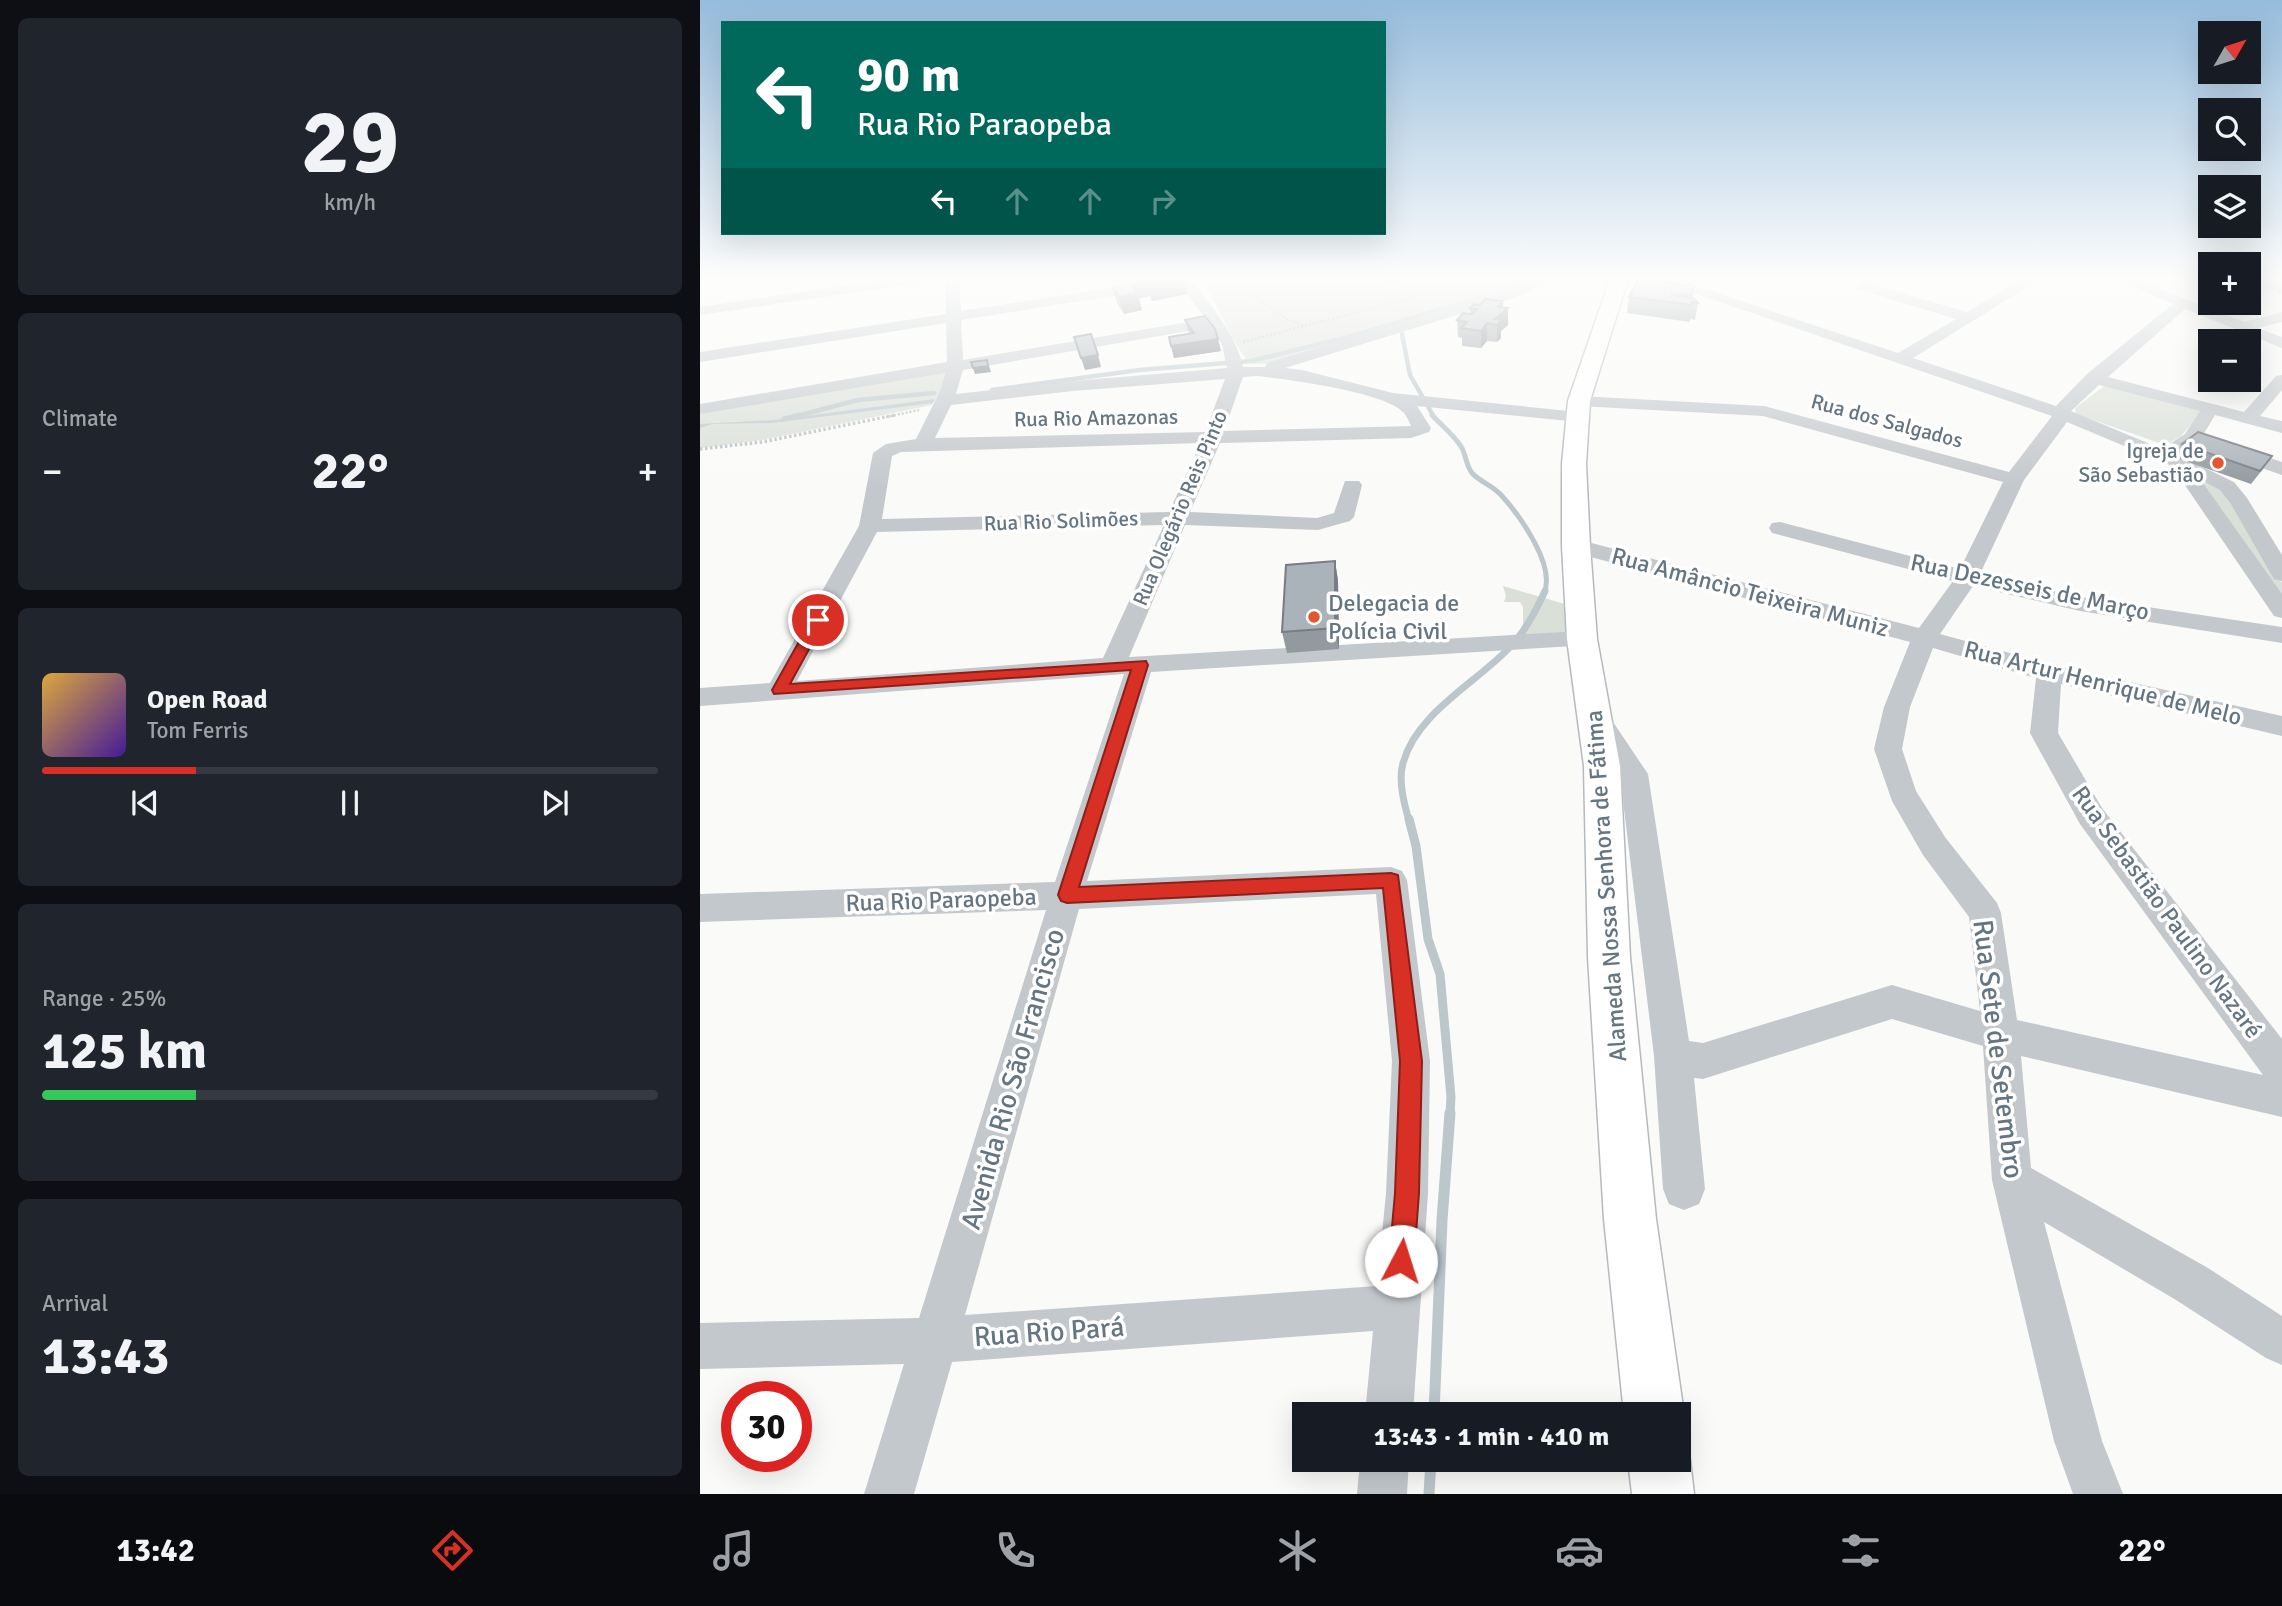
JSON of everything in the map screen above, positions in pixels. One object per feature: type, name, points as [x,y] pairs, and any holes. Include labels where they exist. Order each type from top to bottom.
[{"type":"main road","name":"Alameda Nossa Senhora de Fátima","points":[[1598,349],[1579,409],[1574,464],[1576,546],[1582,639],[1597,720],[1602,766],[1609,957],[1630,1220],[1653,1402]]},
{"type":"main road","points":[[1661,1472],[1664,1494]]},
{"type":"street","points":[[700,357],[751,349]]},
{"type":"street","points":[[923,444],[950,389],[955,366],[954,349]]},
{"type":"street","points":[[700,409],[1058,349]]},
{"type":"street","points":[[1232,349],[1241,368]]},
{"type":"street","points":[[942,403],[1241,368],[1321,349]]},
{"type":"street","points":[[1866,349],[2060,414],[2172,459],[2227,486],[2278,567]]},
{"type":"street","points":[[1899,360],[1917,349]]},
{"type":"street","name":"Rua Sete de Setembro","points":[[2098,1494],[2078,1441],[2012,1180],[2001,1034],[1985,913],[1934,846],[1902,793],[1888,749],[1897,707],[1924,639],[1967,578],[2014,479],[2059,420],[2060,414],[2093,378],[2128,349]]},
{"type":"street","name":"Rua dos Salgados","points":[[1241,368],[1301,375],[1392,398],[1424,401],[1579,409],[1764,411],[2014,479]]},
{"type":"street","name":"Rua Olegário Reis Pinto","points":[[1126,665],[1177,518],[1241,368]]},
{"type":"street","points":[[2093,378],[2282,427]]},
{"type":"street","points":[[2249,417],[2282,380]]},
{"type":"street","name":"Rua Rio Amazonas","points":[[870,526],[883,453],[896,446],[1212,439],[1411,432],[1422,428],[1410,408],[1392,398]]},
{"type":"street","points":[[2205,443],[2211,407]]},
{"type":"street","points":[[2172,459],[2205,443],[2282,469]]},
{"type":"street","points":[[2172,459],[2245,556],[2282,611]]},
{"type":"street","name":"Rua Rio Solimões","points":[[870,526],[1177,518],[1318,524],[1343,517],[1352,485]]},
{"type":"street","points":[[779,690],[870,526]]},
{"type":"street","name":"Rua Dezesseis de Março","points":[[1780,528],[1967,578],[2080,604],[2282,635]]},
{"type":"street","points":[[2224,528],[2257,531]]},
{"type":"street","name":"Rua Amâncio Teixeira Muniz","points":[[1576,546],[1819,608],[1924,639]]},
{"type":"street","points":[[2245,556],[2278,567]]},
{"type":"street","points":[[700,697],[1126,665],[1582,639]]},
{"type":"street","name":"Rua Artur Henrique de Melo","points":[[1924,639],[2049,673],[2282,726]]},
{"type":"street","name":"Avenida Rio São Francisco","points":[[889,1494],[1067,895],[1126,665]]},
{"type":"street","name":"Rua Sebastião Paulino Nazaré","points":[[2049,673],[2045,733],[2091,816],[2282,1069]]},
{"type":"street","points":[[1597,720],[1634,774],[1673,1056],[1684,1189]]},
{"type":"street","name":"Rua Rio Paraopeba","points":[[700,908],[1391,880],[1411,1061],[1407,1193],[1398,1307]]},
{"type":"street","points":[[1673,1056],[1703,1061],[1892,1002],[2001,1034],[2282,1098]]},
{"type":"street","points":[[2012,1180],[2192,1284],[2282,1342]]},
{"type":"street","points":[[1390,1402],[1398,1307]]},
{"type":"street","name":"Rua Rio Pará","points":[[700,1346],[936,1340],[1398,1307]]},
{"type":"street","points":[[1382,1494],[1384,1472]]},
{"type":"path","points":[[700,449],[762,442],[942,403]]},
{"type":"shaded area","points":[[1240,349],[1329,349],[1267,363],[1251,363]]},
{"type":"shaded area","points":[[945,371],[942,389],[932,405],[762,440],[700,448],[700,413]]},
{"type":"shaded area","points":[[2107,384],[2205,409],[2180,437],[2165,445],[2076,414],[2075,408]]},
{"type":"shaded area","points":[[935,399],[933,403],[771,423],[713,424],[700,428],[700,424],[775,420]]},
{"type":"shaded area","points":[[2198,475],[2223,485],[2282,583],[2282,605],[2195,481]]},
{"type":"shaded area","points":[[1503,586],[1565,604],[1565,635],[1523,638],[1523,607],[1520,602],[1504,602],[1506,596]]},
{"type":"building","points":[[1078,349],[1096,349],[1098,355],[1081,358]]},
{"type":"building","points":[[987,360],[988,366],[973,368],[971,362]]},
{"type":"building","points":[[2198,432],[2272,456],[2260,471],[2182,444]]},
{"type":"building","name":"Delegacia de Polícia Civil","points":[[1335,561],[1335,628],[1282,632],[1286,565]]},
{"type":"waterway","points":[[992,390],[1139,370],[1251,361],[1301,349]]},
{"type":"waterway","points":[[1405,349],[1410,375],[1434,417]]},
{"type":"waterway","points":[[793,417],[858,400],[934,393]]},
{"type":"waterway","points":[[784,419],[800,415]]},
{"type":"waterway","points":[[1434,417],[1459,443],[1472,473],[1499,493],[1526,528],[1545,569],[1544,593]]},
{"type":"waterway","points":[[1409,821],[1401,777],[1410,745],[1435,713],[1516,640],[1544,593]]},
{"type":"waterway","points":[[1409,819],[1416,846],[1428,939],[1440,974],[1451,1097],[1450,1115]]},
{"type":"waterway","points":[[1434,1402],[1442,1220],[1450,1113]]},
{"type":"waterway","points":[[1429,1494],[1430,1472]]},
{"type":"place","name":"Igreja de São Sebastião","points":[[2218,463]]},
{"type":"place","name":"Delegacia de Polícia Civil","points":[[1314,617]]},
{"type":"route","points":[[818,620],[779,690],[1140,665],[1067,895],[1391,880],[1411,1061],[1407,1193],[1401,1261]]}]
